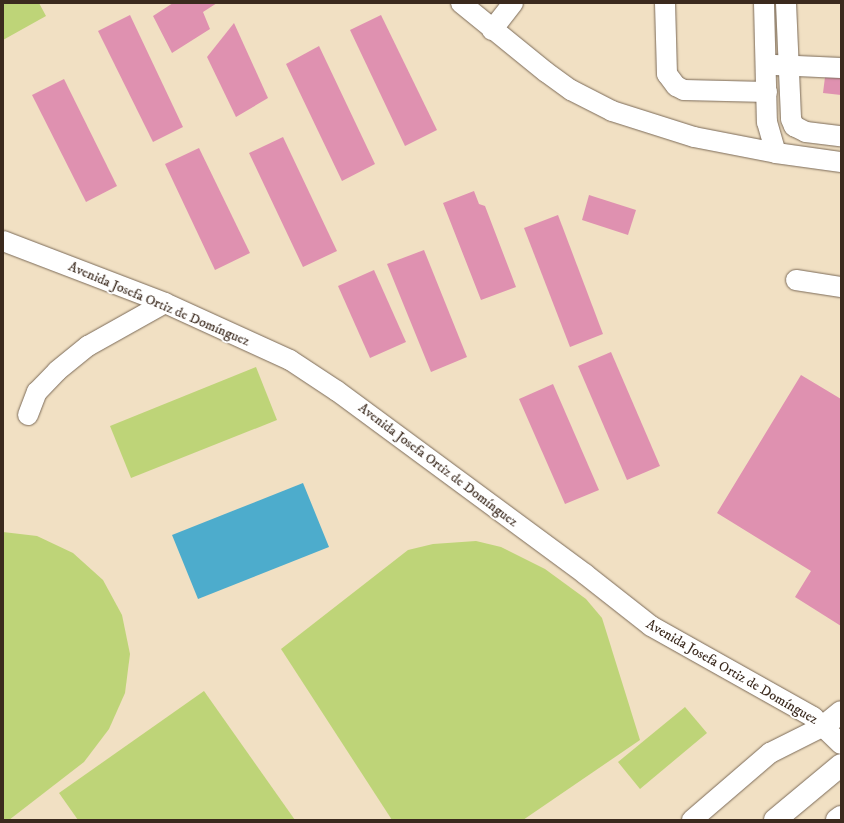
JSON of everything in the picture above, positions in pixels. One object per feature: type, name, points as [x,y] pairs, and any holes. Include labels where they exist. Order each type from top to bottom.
[{"type":"main road","points":[[824,726],[841,712]]},
{"type":"main road","points":[[775,820],[841,765]]},
{"type":"main road","points":[[837,820],[841,817]]},
{"type":"street","points":[[461,3],[492,30],[571,90],[612,111],[694,137],[776,153],[841,162]]},
{"type":"street","points":[[492,30],[513,3]]},
{"type":"street","points":[[665,3],[667,74],[676,86],[684,90],[767,92]]},
{"type":"street","points":[[764,3],[767,122],[776,153]]},
{"type":"street","points":[[786,3],[790,112],[794,126],[806,132],[841,136]]},
{"type":"street","points":[[766,65],[841,68]]},
{"type":"street","name":"Avenida Josefa Ortiz de Domínguez","points":[[3,241],[165,303],[290,360],[312,374],[585,574],[651,626],[813,717],[841,744]]},
{"type":"street","points":[[796,280],[841,287]]},
{"type":"street","points":[[28,415],[37,392],[57,370],[88,346],[165,303]]},
{"type":"street","points":[[692,820],[770,753],[824,726]]},
{"type":"green space","points":[[3,3],[39,3],[46,16],[3,40]]},
{"type":"green space","points":[[256,367],[277,420],[131,478],[110,426]]},
{"type":"green space","points":[[3,532],[37,536],[73,553],[103,580],[122,615],[130,654],[125,693],[109,729],[84,762],[9,820],[3,820]]},
{"type":"green space","points":[[476,541],[501,547],[545,569],[586,599],[602,618],[640,740],[523,820],[392,820],[281,649],[408,550],[433,544]]},
{"type":"green space","points":[[204,691],[295,820],[78,820],[59,793]]},
{"type":"green space","points":[[685,707],[707,733],[640,789],[618,762]]},
{"type":"water","points":[[303,483],[329,547],[198,599],[172,535]]},
{"type":"building","points":[[173,3],[217,3],[203,12],[210,29],[172,53],[153,16]]},
{"type":"building","points":[[130,15],[183,127],[153,142],[98,31]]},
{"type":"building","points":[[381,15],[437,130],[405,146],[350,30]]},
{"type":"building","points":[[234,23],[268,98],[236,117],[207,57]]},
{"type":"building","points":[[319,46],[375,164],[342,181],[286,64]]},
{"type":"building","points":[[827,61],[841,63],[841,95],[823,93]]},
{"type":"building","points":[[64,79],[117,186],[86,202],[32,95]]},
{"type":"building","points":[[283,137],[337,251],[303,267],[249,153]]},
{"type":"building","points":[[199,148],[250,253],[215,270],[165,164]]},
{"type":"building","points":[[474,191],[479,204],[485,206],[516,287],[481,300],[443,203]]},
{"type":"building","points":[[589,195],[636,210],[628,235],[582,220]]},
{"type":"building","points":[[558,215],[603,334],[570,347],[524,228]]},
{"type":"building","points":[[424,250],[467,357],[431,372],[387,264]]},
{"type":"building","points":[[374,270],[406,342],[370,358],[338,286]]},
{"type":"building","points":[[611,352],[660,466],[627,480],[578,366]]},
{"type":"building","points":[[801,375],[841,399],[841,626],[795,597],[811,571],[717,513]]},
{"type":"building","points":[[553,384],[599,490],[565,504],[519,399]]}]
